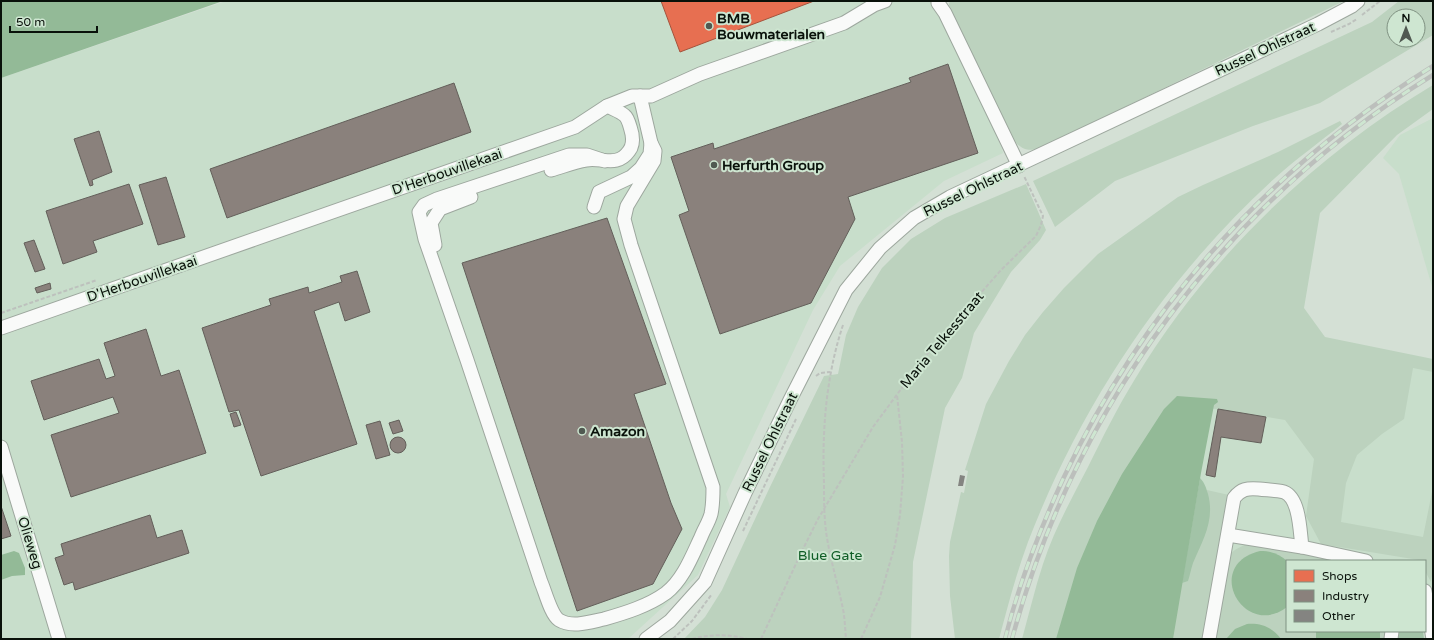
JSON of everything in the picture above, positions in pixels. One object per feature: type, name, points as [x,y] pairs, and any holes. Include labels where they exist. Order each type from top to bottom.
[{"type":"street","name":"D'Herbouvillekaai","points":[[1,328],[575,127],[607,106],[632,96],[645,96],[700,74],[844,23],[874,5],[885,1]]},
{"type":"street","name":"Russel Ohlstraat","points":[[646,639],[670,621],[705,582],[745,493],[846,290],[880,248],[914,218],[950,198],[1022,171],[1318,24],[1352,6],[1358,1]]},
{"type":"street","points":[[935,2],[945,14],[1022,171]]},
{"type":"street","points":[[594,207],[599,192],[631,176],[641,168],[650,154],[651,143],[645,96]]},
{"type":"street","points":[[607,106],[626,116],[633,138],[632,147],[621,159],[605,161],[587,160],[545,172],[461,200],[440,209],[431,224],[434,244],[454,295],[458,310],[455,323],[495,445],[550,606],[558,620],[567,623],[584,624],[606,618],[652,602],[667,592],[681,576],[711,516],[714,501],[713,487],[631,245],[624,219],[627,206],[654,161],[655,151],[651,143]]},
{"type":"street","name":"Olieweg","points":[[1,447],[60,639]]},
{"type":"street","points":[[1209,639],[1234,498],[1239,492],[1247,488],[1284,492],[1291,497],[1296,509],[1302,547]]},
{"type":"street","points":[[1228,535],[1302,547],[1361,560]]},
{"type":"street","points":[[1426,597],[1433,639]]},
{"type":"path","points":[[1328,34],[1349,24],[1380,1]]},
{"type":"path","points":[[1018,179],[1022,171]]},
{"type":"path","name":"Maria Telkesstraat","points":[[761,639],[801,553],[824,508],[873,427],[927,354],[1001,270],[1036,236],[1042,225],[1043,216],[1022,171]]},
{"type":"path","name":"Maria Telkesstraat","points":[[844,321],[830,372],[824,434],[824,508],[827,537],[843,610],[846,639]]},
{"type":"path","points":[[860,639],[880,597],[895,545],[900,515],[903,476],[902,442],[897,395]]},
{"type":"path","points":[[692,639],[730,635],[747,639]]},
{"type":"shaded area","points":[[1,1],[223,1],[1,78]]},
{"type":"shaded area","points":[[226,1],[945,1],[999,138],[998,139],[1003,153],[944,181],[840,266],[813,310],[726,494],[730,507],[698,575],[628,639],[1,639],[1,78]]},
{"type":"shaded area","points":[[1433,118],[1433,290],[1399,174],[1383,158],[1400,135]]},
{"type":"shaded area","points":[[1210,318],[1433,363],[1433,594],[1427,639],[1033,639]]},
{"type":"shaded area","points":[[1177,396],[1217,399],[1218,402],[1214,405],[1201,473],[1173,639],[1056,639],[1077,568],[1097,521],[1122,474],[1164,409]]},
{"type":"shaded area","points":[[1200,478],[1208,494],[1210,503],[1209,521],[1204,538],[1193,563],[1188,581],[1182,583]]},
{"type":"shaded area","points":[[14,551],[19,553],[25,568],[25,575],[12,576],[1,580],[1,555]]},
{"type":"shaded area","points":[[1260,551],[1275,553],[1286,560],[1286,608],[1271,615],[1256,614],[1244,607],[1236,597],[1232,584],[1234,570],[1243,559]]},
{"type":"shaded area","points":[[1247,624],[1262,625],[1274,631],[1281,639],[1226,639],[1235,629]]},
{"type":"shaded area","points":[[1316,632],[1380,632],[1380,639],[1316,639]]},
{"type":"shaded area","points":[[1398,632],[1423,632],[1424,639],[1397,639]]},
{"type":"green space","points":[[950,1],[1344,1],[1038,149],[1031,150],[1022,148],[1014,141],[950,14]]},
{"type":"green space","points":[[1399,1],[1433,1],[1433,35],[1426,39],[1426,8],[1390,8]]},
{"type":"green space","points":[[1386,11],[1386,48],[1411,48],[1320,103],[1253,126],[1115,181],[1055,227],[1033,181],[1372,22]]},
{"type":"green space","points":[[1433,85],[1433,109],[1397,135],[1320,213],[1304,308],[1325,337],[1433,359],[1433,372],[1413,368],[1404,419],[1382,434],[1357,455],[1346,483],[1341,522],[1423,537],[1433,487],[1433,571],[1431,582],[1426,573],[1426,560],[1321,544],[1306,516],[1314,459],[1285,420],[1218,409],[1180,407],[1078,639],[1022,639],[1047,551],[1058,527],[1122,401],[1164,335],[1195,293],[1229,252],[1266,214],[1305,178],[1346,144],[1389,113]]},
{"type":"green space","points":[[1340,121],[1342,124],[1283,171],[1235,216],[1198,257],[1163,300],[1130,345],[1101,392],[1049,491],[1028,542],[1012,590],[999,639],[955,639],[950,596],[949,556],[950,542],[961,492],[964,493],[968,471],[965,470],[986,404],[1025,335],[1064,288],[1098,254],[1178,197],[1278,152]]},
{"type":"green space","name":"Blue Gate","points":[[1026,184],[1046,230],[1040,240],[1011,272],[974,333],[962,378],[945,408],[913,562],[911,639],[684,639],[705,617],[722,590],[824,376],[838,374],[846,335],[858,307],[882,268],[911,239],[945,218]]},
{"type":"green space","points":[[1198,488],[1229,495],[1203,639],[1171,639]]},
{"type":"green space","points":[[1251,543],[1345,560],[1286,560],[1286,632],[1389,632],[1387,639],[1213,639],[1228,557],[1244,545]]},
{"type":"building: Shops","name":"BMB Bouwmaterialen","points":[[661,1],[814,1],[680,52]]},
{"type":"building: Industry","points":[[948,64],[978,153],[848,197],[855,219],[811,303],[720,334],[679,215],[689,211],[671,157],[713,143],[714,149],[911,82],[909,78]]},
{"type":"building: Industry","points":[[454,83],[471,132],[227,218],[210,169]]},
{"type":"building: Industry","points":[[99,131],[112,172],[92,180],[93,185],[90,186],[74,139]]},
{"type":"building: Industry","points":[[166,177],[185,237],[158,245],[139,185]]},
{"type":"building: Industry","points":[[129,184],[143,224],[93,241],[97,252],[63,264],[46,211]]},
{"type":"building: Industry","name":"Amazon","points":[[607,218],[666,384],[634,394],[671,503],[682,529],[653,584],[577,611],[462,263]]},
{"type":"building: Industry","points":[[34,240],[45,269],[35,272],[24,243]]},
{"type":"building: Industry","points":[[357,271],[370,312],[345,321],[339,302],[314,311],[357,444],[261,476],[239,410],[229,412],[202,328],[271,305],[269,299],[308,287],[309,293],[342,282],[340,276]]},
{"type":"building: Industry","points":[[50,283],[51,289],[37,293],[35,288]]},
{"type":"building: Industry","points":[[146,329],[161,376],[179,370],[206,453],[71,497],[51,435],[119,413],[113,397],[44,420],[31,381],[99,359],[106,379],[115,376],[104,343]]},
{"type":"building: Industry","points":[[1218,409],[1266,417],[1261,443],[1221,437],[1215,477],[1206,475]]},
{"type":"building: Industry","points":[[236,412],[241,425],[234,427],[230,414]]},
{"type":"building: Industry","points":[[399,420],[403,431],[393,434],[389,423]]},
{"type":"building: Industry","points":[[380,421],[390,455],[376,459],[366,425]]},
{"type":"building: Industry","points":[[398,437],[405,442],[406,445],[401,452],[398,453],[391,448],[390,445],[395,438]]},
{"type":"building: Industry","points":[[1,506],[11,536],[1,539]]},
{"type":"building: Industry","points":[[150,515],[157,538],[182,530],[189,553],[75,590],[73,582],[64,585],[55,558],[64,555],[61,544]]},
{"type":"building: Other","points":[[960,475],[965,476],[963,486],[958,486]]},
{"type":"railway","points":[[1005,639],[1031,556],[1064,477],[1097,414],[1133,354],[1174,297],[1218,244],[1266,195],[1318,149],[1374,106],[1433,66]]},
{"type":"railway","points":[[1012,639],[1040,553],[1075,470],[1119,391],[1169,317],[1226,248],[1289,184],[1358,126],[1433,75]]},
{"type":"place","name":"BMB Bouwmaterialen","points":[[709,26]]},
{"type":"place","name":"Herfurth Group","points":[[714,165]]},
{"type":"place","name":"Amazon","points":[[582,431]]}]
